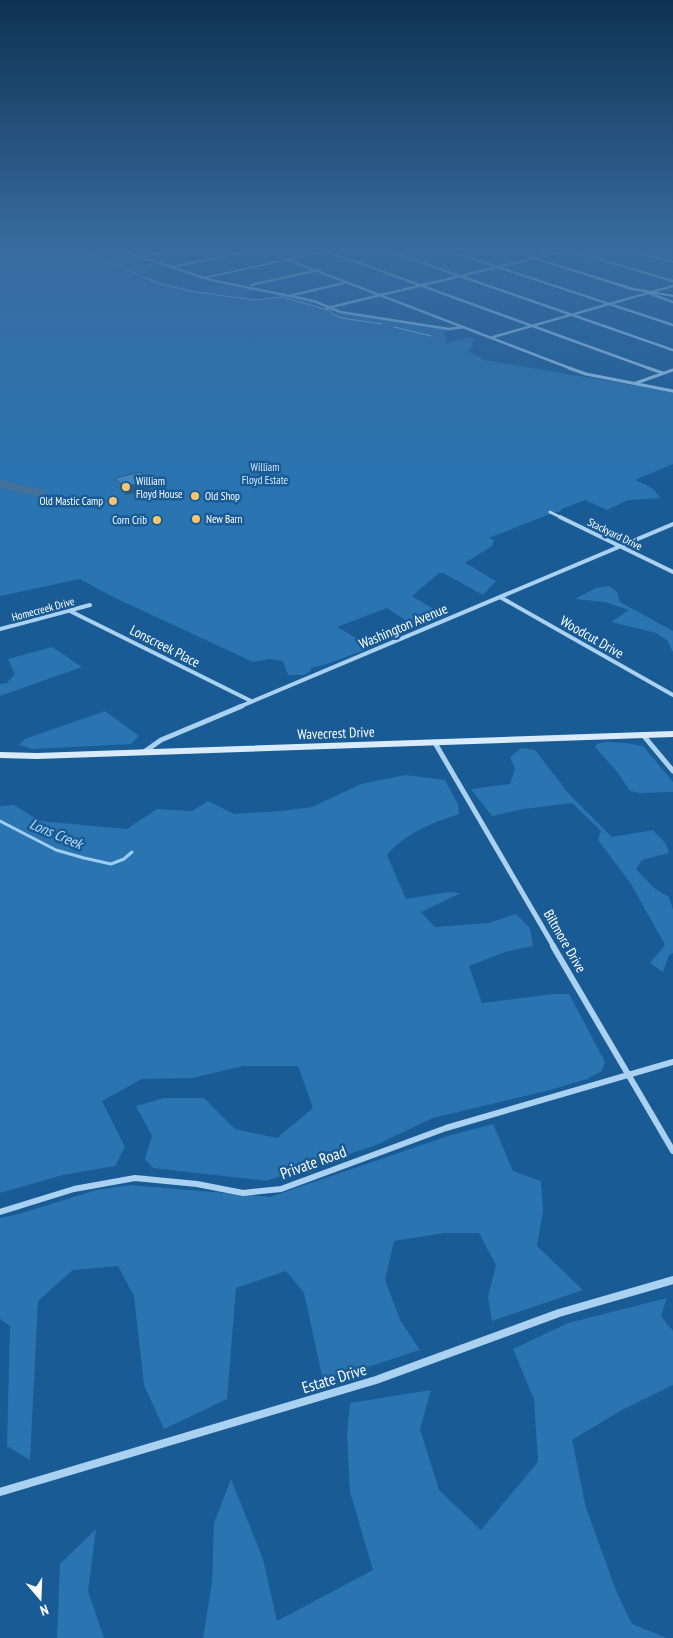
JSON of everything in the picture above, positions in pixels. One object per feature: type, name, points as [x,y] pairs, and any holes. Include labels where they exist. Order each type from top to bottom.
[{"type":"street","points":[[439,327],[449,329],[461,327]]},
{"type":"street","points":[[465,327],[586,374],[673,391]]},
{"type":"street","points":[[492,337],[524,327]]},
{"type":"street","points":[[539,327],[663,373]]},
{"type":"street","points":[[609,327],[673,350]]},
{"type":"street","points":[[634,383],[673,370]]},
{"type":"street","name":"Stackyard Drive","points":[[550,512],[673,572]]},
{"type":"street","name":"Washington Avenue","points":[[144,752],[161,740],[251,701],[673,524]]},
{"type":"street","name":"Woodcut Drive","points":[[500,597],[673,695]]},
{"type":"street","name":"Homecreek Drive","points":[[0,629],[90,605]]},
{"type":"street","name":"Lonscreek Place","points":[[70,611],[251,701]]},
{"type":"street","name":"Wavecrest Drive","points":[[0,755],[37,756],[673,734]]},
{"type":"street","points":[[644,736],[673,771]]},
{"type":"street","name":"Biltmore Drive","points":[[435,743],[673,1151]]},
{"type":"street","name":"Private Road","points":[[0,1212],[74,1189],[135,1178],[197,1184],[243,1193],[281,1190],[446,1128],[673,1062]]},
{"type":"street","name":"Estate Drive","points":[[0,1492],[376,1380],[558,1313],[673,1280]]},
{"type":"green space","name":"William Floyd Estate","points":[[0,327],[432,327],[447,331],[444,333],[447,339],[444,344],[464,338],[476,339],[472,342],[473,346],[468,351],[484,360],[673,392],[673,464],[635,480],[652,489],[660,498],[628,500],[607,510],[585,500],[559,512],[489,538],[494,540],[492,546],[465,563],[496,581],[483,595],[443,573],[439,573],[412,596],[445,616],[417,628],[387,608],[337,627],[368,645],[367,649],[311,668],[311,671],[304,675],[288,675],[283,661],[270,659],[253,662],[111,596],[80,579],[0,596]]},
{"type":"green space","points":[[609,586],[617,592],[620,602],[673,631],[673,652],[667,640],[656,633],[611,622],[629,610],[605,602],[575,599],[596,588]]},
{"type":"green space","points":[[52,647],[82,667],[0,696],[0,684],[7,683],[15,674],[8,659]]},
{"type":"green space","points":[[105,711],[139,736],[131,744],[33,749],[19,745],[25,739]]},
{"type":"green space","points":[[606,742],[643,746],[673,782],[673,792],[640,793],[630,791],[618,773],[595,747],[597,744]]},
{"type":"green space","points":[[521,748],[535,750],[568,793],[612,837],[653,830],[666,844],[669,853],[642,860],[636,869],[654,888],[669,897],[673,910],[673,953],[669,955],[663,972],[650,963],[665,945],[631,884],[598,840],[601,831],[572,803],[523,809],[492,816],[471,789],[510,784],[515,769],[510,757]]},
{"type":"green space","points":[[406,775],[445,780],[458,804],[459,814],[429,825],[411,835],[394,847],[387,855],[406,899],[448,892],[461,893],[421,912],[435,927],[488,923],[516,914],[530,928],[533,946],[505,952],[469,966],[482,1003],[553,994],[569,994],[605,1062],[602,1071],[587,1079],[550,1090],[433,1118],[374,1146],[266,1181],[153,1168],[145,1159],[152,1136],[136,1106],[164,1098],[204,1098],[235,1129],[277,1138],[313,1108],[298,1066],[243,1066],[193,1078],[142,1079],[102,1101],[125,1147],[115,1166],[63,1175],[0,1193],[0,806],[14,805],[40,821],[127,829],[157,809],[192,811],[208,801],[234,814],[312,807],[361,784]]},
{"type":"green space","points":[[493,1124],[513,1171],[541,1181],[543,1212],[537,1246],[583,1290],[492,1321],[488,1297],[496,1265],[479,1233],[444,1233],[394,1241],[385,1280],[400,1320],[420,1350],[337,1377],[322,1376],[304,1293],[286,1271],[236,1288],[227,1399],[164,1429],[144,1385],[134,1296],[118,1266],[73,1270],[38,1301],[30,1460],[7,1446],[10,1326],[0,1319],[0,1218],[96,1190],[131,1185],[270,1197],[448,1136]]},
{"type":"green space","points":[[667,1298],[661,1316],[673,1331],[673,1385],[622,1410],[572,1440],[586,1508],[617,1593],[632,1624],[667,1638],[203,1638],[212,1583],[214,1523],[231,1479],[263,1559],[277,1621],[373,1570],[350,1492],[347,1434],[350,1403],[431,1390],[420,1429],[439,1490],[481,1530],[538,1462],[534,1399],[513,1349],[568,1323]]},
{"type":"green space","points":[[96,1529],[88,1591],[104,1638],[57,1638],[60,1564]]},
{"type":"building","points":[[140,472],[149,481],[124,487],[115,478]]},
{"type":"waterway","points":[[396,327],[431,336]]},
{"type":"waterway","points":[[0,484],[40,493]]},
{"type":"waterway","name":"Lons Creek","points":[[0,821],[56,850],[84,858],[111,864],[124,859],[132,852]]},
{"type":"place","name":"William Floyd House","points":[[126,487]]},
{"type":"place","name":"Old Shop","points":[[195,496]]},
{"type":"place","name":"Old Mastic Camp","points":[[113,501]]},
{"type":"place","name":"New Barn","points":[[196,519]]},
{"type":"place","name":"Corn Crib","points":[[157,520]]}]
